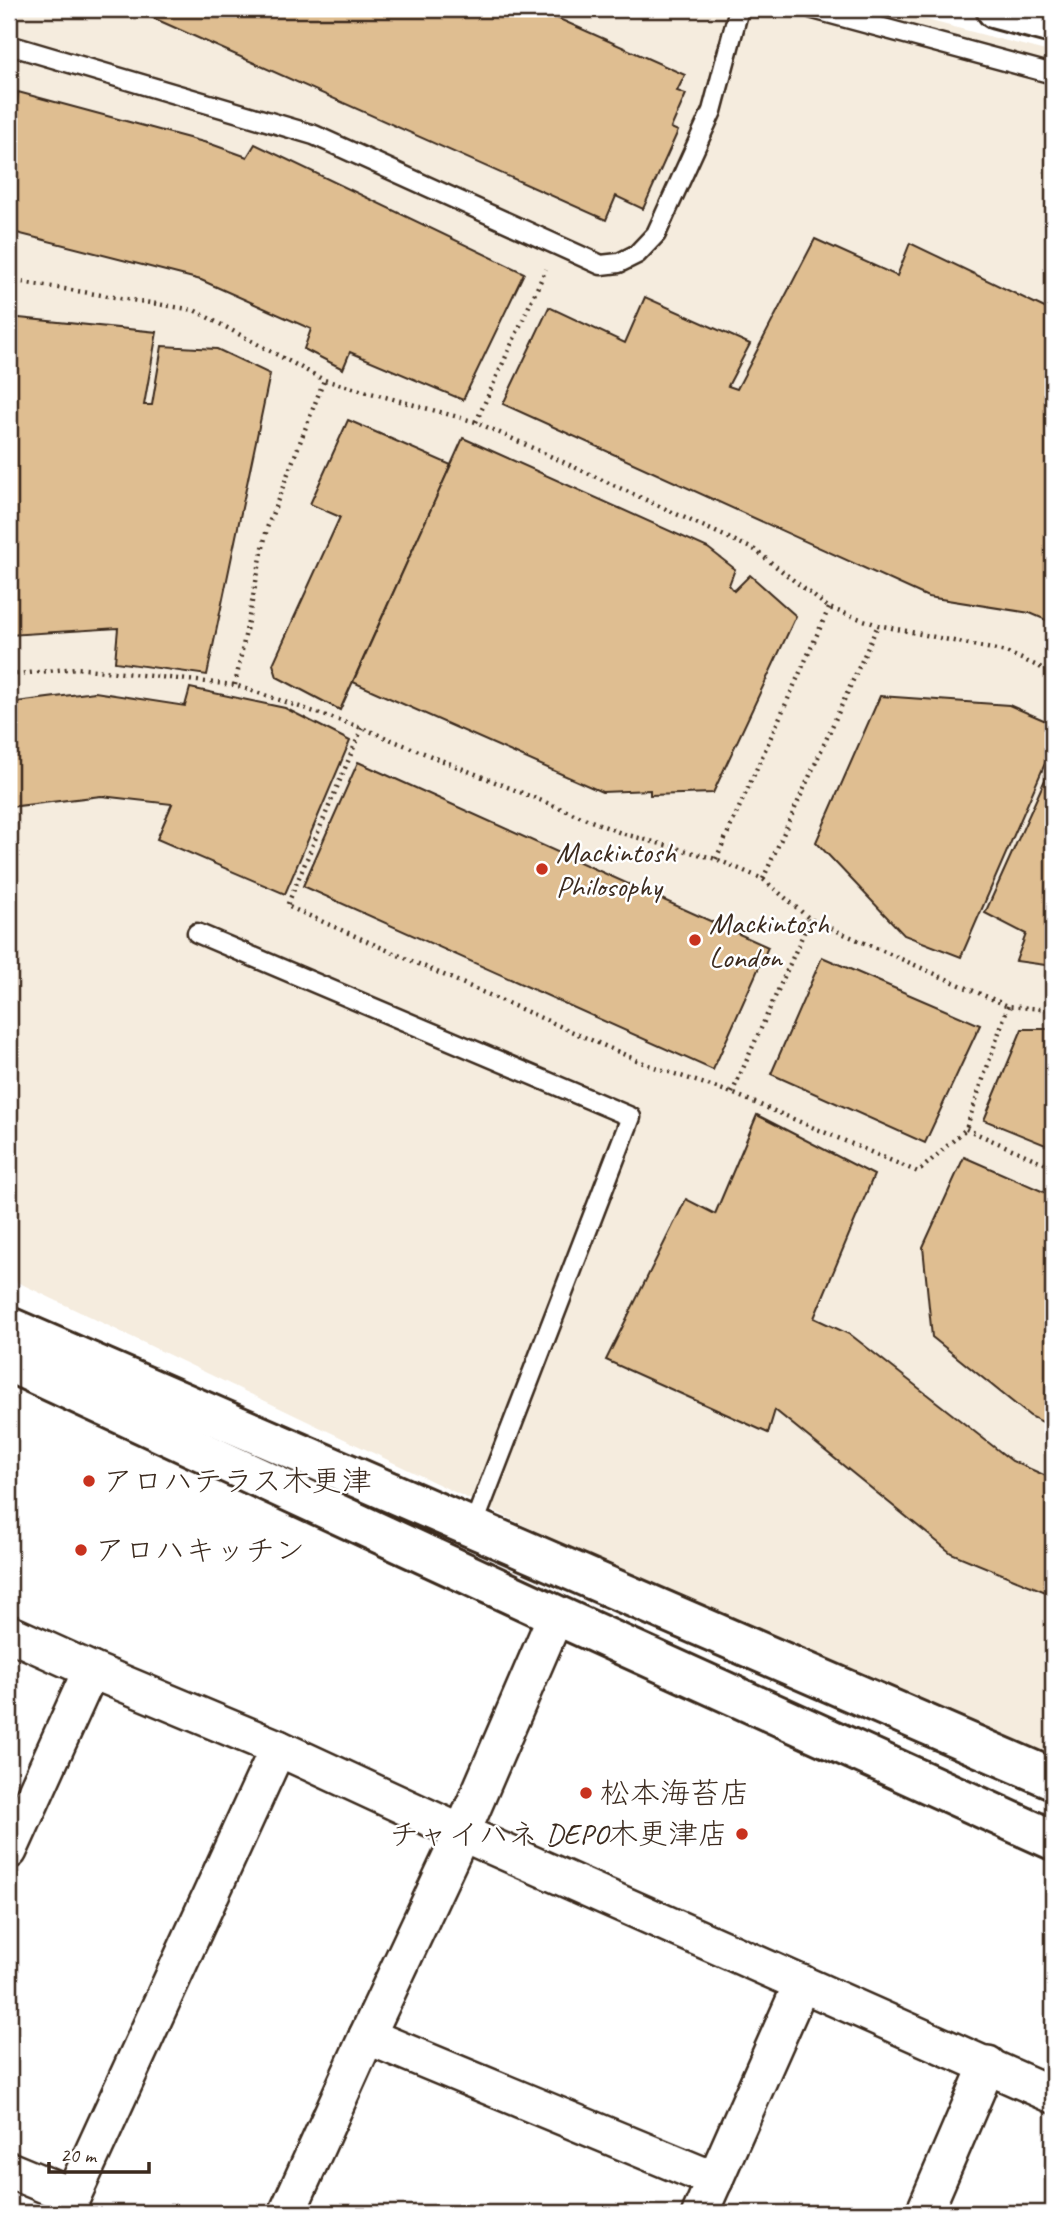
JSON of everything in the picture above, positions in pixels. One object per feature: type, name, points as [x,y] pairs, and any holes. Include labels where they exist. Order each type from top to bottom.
[{"type":"street","points":[[996,9],[1053,24]]},
{"type":"street","points":[[9,1327],[1053,1779]]},
{"type":"street","points":[[9,1362],[556,1615],[1053,1840]]},
{"type":"street","points":[[287,2213],[462,1833],[556,1615]]},
{"type":"street","points":[[9,1633],[278,1748],[462,1833],[1053,2095]]},
{"type":"street","points":[[9,1851],[91,1670]]},
{"type":"street","points":[[9,2170],[69,2205],[278,1748]]},
{"type":"street","points":[[700,2213],[802,1983]]},
{"type":"street","points":[[367,2036],[715,2180]]},
{"type":"street","points":[[924,2213],[988,2064]]},
{"type":"lane","points":[[9,45],[314,135],[601,265],[619,263],[637,254],[656,234],[712,111],[739,9]]},
{"type":"lane","points":[[813,9],[1053,74]]},
{"type":"lane","points":[[197,933],[631,1117],[472,1529]]},
{"type":"path","points":[[476,422],[546,270]]},
{"type":"path","points":[[9,279],[194,310],[324,380],[476,422],[755,550],[829,608],[878,625],[1006,652],[1053,673]]},
{"type":"path","points":[[235,685],[267,528],[324,380]]},
{"type":"path","points":[[716,859],[829,608]]},
{"type":"path","points":[[763,879],[878,625]]},
{"type":"path","points":[[9,675],[77,668],[235,685],[362,728],[621,833],[716,859],[763,879],[810,919],[1008,1006],[1053,1010]]},
{"type":"path","points":[[362,728],[286,905],[648,1065],[732,1093],[918,1172],[965,1129],[1008,1006]]},
{"type":"path","points":[[732,1093],[810,919]]},
{"type":"path","points":[[965,1129],[1053,1167]]},
{"type":"shaded area","points":[[9,9],[885,9],[1053,53],[1053,1757],[719,1619],[9,1278]]},
{"type":"building","points":[[133,9],[537,9],[685,75],[677,91],[686,94],[671,128],[678,131],[643,209],[616,196],[606,220]]},
{"type":"building","points":[[18,92],[211,144],[247,157],[255,144],[524,273],[463,400],[350,352],[343,369],[304,349],[311,329],[201,280],[9,231],[9,122],[14,125]]},
{"type":"building","points":[[815,239],[897,276],[910,243],[1053,312],[1053,623],[1030,613],[928,597],[503,404],[549,307],[625,343],[645,297],[750,344],[728,386],[737,389]]},
{"type":"building","points":[[9,317],[157,332],[144,405],[152,405],[162,346],[217,349],[270,374],[207,675],[115,662],[118,628],[9,635]]},
{"type":"building","points":[[348,420],[451,465],[340,710],[277,677],[273,664],[340,517],[310,504]]},
{"type":"building","points":[[463,438],[708,548],[735,569],[729,585],[734,591],[750,575],[796,616],[713,793],[650,795],[650,790],[602,792],[353,682]]},
{"type":"building","points":[[190,688],[285,708],[350,741],[285,894],[157,839],[172,804],[101,796],[9,807],[9,703],[95,692],[185,706]]},
{"type":"building","points":[[880,696],[1009,705],[1053,724],[1053,745],[961,957],[904,935],[816,842]]},
{"type":"building","points":[[358,762],[768,947],[713,1070],[303,886]]},
{"type":"building","points":[[1053,762],[1053,966],[1016,961],[1026,934],[985,913]]},
{"type":"building","points":[[822,957],[980,1025],[925,1143],[771,1074]]},
{"type":"building","points":[[1022,1029],[1053,1029],[1053,1148],[984,1120]]},
{"type":"building","points":[[757,1115],[874,1175],[814,1318],[851,1335],[1012,1461],[1053,1479],[1053,1595],[951,1553],[775,1410],[768,1433],[606,1360],[686,1199],[715,1214]]},
{"type":"building","points":[[964,1157],[1053,1196],[1053,1427],[1030,1416],[932,1337],[923,1247]]},
{"type":"place","name":"Mackintosh Philosophy","points":[[542,869]]},
{"type":"place","name":"Mackintosh London","points":[[695,940]]},
{"type":"place","name":"アロハテラス木更津","points":[[89,1481]]},
{"type":"place","name":"アロハキッチン","points":[[81,1550]]},
{"type":"place","name":"松本海苔店","points":[[586,1793]]},
{"type":"place","name":"チャイハネ DEPO木更津店","points":[[742,1834]]}]
